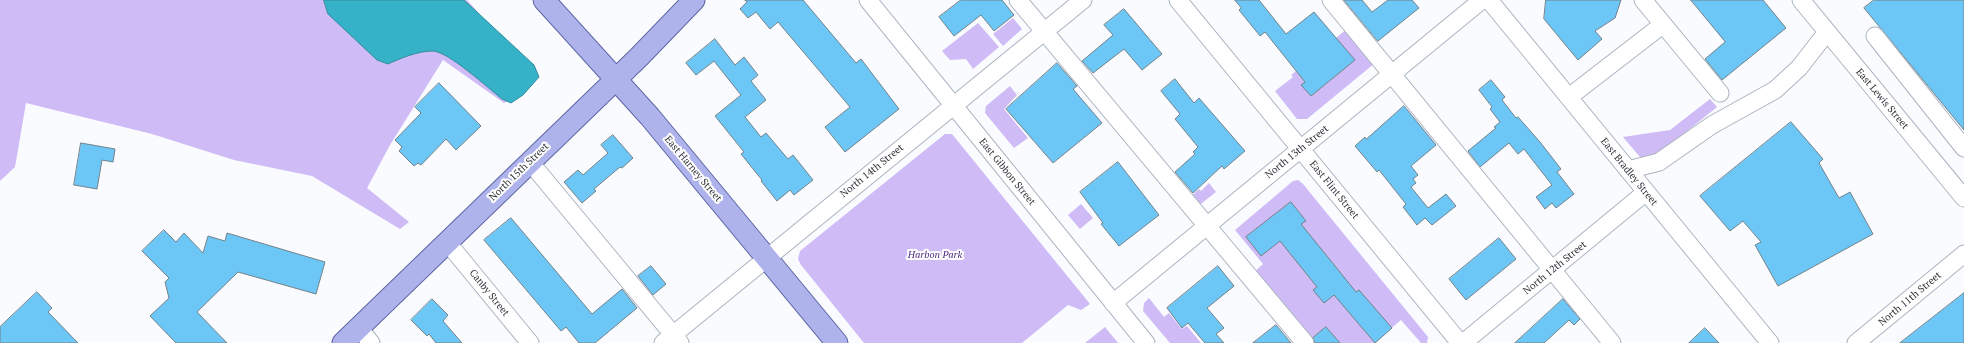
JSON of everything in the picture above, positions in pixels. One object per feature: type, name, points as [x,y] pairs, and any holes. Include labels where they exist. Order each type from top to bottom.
[{"type":"main road","name":"East Harney Street","points":[[544,0],[650,117],[837,343]]},
{"type":"main road","name":"North 15th Street","points":[[342,343],[365,335],[447,242],[616,79],[694,0]]},
{"type":"street","name":"East Gibbon Street","points":[[868,0],[1146,343]]},
{"type":"street","points":[[1018,0],[1305,343]]},
{"type":"street","name":"North 14th Street","points":[[672,340],[767,259],[1083,0]]},
{"type":"street","name":"East Flint Street","points":[[1178,0],[1460,343]]},
{"type":"street","points":[[1331,0],[1551,271],[1612,343]]},
{"type":"street","name":"North 13th Street","points":[[1113,303],[1482,0]]},
{"type":"street","name":"East Bradley Street","points":[[1489,0],[1770,343]]},
{"type":"street","points":[[1643,0],[1720,93]]},
{"type":"street","name":"East Lewis Street","points":[[1801,0],[1964,198]]},
{"type":"street","points":[[1569,97],[1657,29]]},
{"type":"street","points":[[1628,170],[1659,162],[1712,125],[1775,90],[1799,68],[1827,32]]},
{"type":"street","points":[[1875,36],[1964,148]]},
{"type":"street","points":[[530,162],[672,340]]},
{"type":"street","name":"North 12th Street","points":[[1463,343],[1646,192]]},
{"type":"street","name":"Canby Street","points":[[447,242],[530,343]]},
{"type":"street","name":"North 11th Street","points":[[1856,343],[1964,254]]},
{"type":"green space","points":[[0,0],[467,0],[534,74],[518,96],[504,103],[443,60],[390,145],[367,188],[409,222],[400,229],[312,176],[234,160],[152,134],[26,103],[15,167],[0,181]]},
{"type":"green space","points":[[1013,18],[1022,29],[1003,46],[993,34]]},
{"type":"green space","points":[[978,23],[999,47],[973,69],[966,59],[950,60],[942,51]]},
{"type":"green space","points":[[1348,28],[1375,63],[1307,119],[1297,119],[1275,91],[1293,77],[1291,75]]},
{"type":"green space","points":[[1010,86],[1017,95],[1004,109],[1028,138],[1014,148],[985,113],[986,106]]},
{"type":"green space","points":[[1710,99],[1717,107],[1646,164],[1623,137],[1670,130]]},
{"type":"green space","name":"Harbon Park","points":[[945,134],[952,134],[1090,304],[1081,310],[1068,305],[1022,343],[864,343],[801,265],[798,259],[800,251]]},
{"type":"green space","points":[[1298,180],[1303,184],[1428,337],[1427,343],[1421,343],[1401,320],[1374,343],[1311,343],[1252,274],[1263,264],[1235,230],[1293,181]]},
{"type":"green space","points":[[1209,183],[1216,192],[1197,207],[1189,198],[1199,189],[1201,191]]},
{"type":"green space","points":[[1081,204],[1093,218],[1080,229],[1068,215]]},
{"type":"green space","points":[[1149,298],[1164,317],[1169,313],[1182,329],[1187,326],[1201,343],[1170,343],[1143,311],[1144,303]]},
{"type":"green space","points":[[1105,327],[1118,343],[1085,343]]},
{"type":"water","points":[[324,0],[464,0],[534,65],[539,77],[523,95],[511,103],[502,99],[449,57],[440,53],[433,51],[421,52],[388,64],[377,60],[328,14]]},
{"type":"building","points":[[745,0],[803,0],[856,63],[861,59],[899,109],[845,152],[825,127],[850,107],[778,22],[770,29],[756,12],[748,18],[740,9],[747,2]]},
{"type":"building","points":[[961,0],[1002,0],[1014,15],[994,31],[981,15],[954,36],[939,17]]},
{"type":"building","points":[[1235,0],[1259,0],[1286,34],[1314,12],[1355,60],[1311,96],[1301,85],[1305,82],[1265,32],[1260,36],[1239,10],[1241,8]]},
{"type":"building","points":[[1344,0],[1362,0],[1372,12],[1388,0],[1412,0],[1419,8],[1378,41]]},
{"type":"building","points":[[1546,0],[1621,0],[1615,18],[1595,31],[1602,39],[1578,60],[1544,19]]},
{"type":"building","points":[[1691,0],[1763,0],[1786,28],[1722,80],[1705,59],[1725,42]]},
{"type":"building","points":[[1874,0],[1964,0],[1964,130],[1864,8]]},
{"type":"building","points":[[1124,9],[1162,54],[1142,70],[1124,49],[1093,73],[1082,61],[1113,35],[1104,25]]},
{"type":"building","points":[[715,39],[735,65],[744,57],[758,75],[751,81],[766,100],[745,117],[761,137],[766,133],[788,159],[793,155],[813,180],[794,195],[790,190],[777,201],[741,154],[744,152],[715,116],[741,95],[714,61],[696,75],[686,63]]},
{"type":"building","points":[[1057,63],[1077,86],[1073,89],[1102,123],[1053,163],[1006,109]]},
{"type":"building","points":[[1175,79],[1194,103],[1199,98],[1245,151],[1224,169],[1222,166],[1193,193],[1175,172],[1195,154],[1193,152],[1198,147],[1175,119],[1180,114],[1161,91]]},
{"type":"building","points":[[1491,80],[1505,97],[1502,100],[1516,118],[1518,117],[1561,169],[1557,172],[1574,194],[1556,208],[1552,203],[1545,209],[1536,197],[1552,185],[1524,149],[1518,154],[1509,143],[1480,167],[1468,151],[1496,128],[1494,127],[1500,122],[1490,109],[1492,107],[1479,90]]},
{"type":"building","points":[[439,83],[481,126],[456,150],[446,139],[421,165],[418,163],[414,166],[399,151],[402,147],[395,140],[421,113],[415,107]]},
{"type":"building","points":[[1404,106],[1436,145],[1411,166],[1418,175],[1413,179],[1416,183],[1411,187],[1428,208],[1446,194],[1456,206],[1432,225],[1425,218],[1417,225],[1403,207],[1406,204],[1379,170],[1377,172],[1355,146],[1365,137],[1366,139]]},
{"type":"building","points":[[1791,122],[1823,159],[1819,163],[1839,198],[1850,192],[1873,234],[1778,286],[1755,245],[1761,242],[1743,221],[1730,231],[1700,196]]},
{"type":"building","points":[[613,135],[633,158],[594,189],[596,191],[582,203],[564,182],[578,170],[583,175],[608,153],[601,145]]},
{"type":"building","points":[[81,143],[115,149],[113,162],[102,160],[97,189],[74,185]]},
{"type":"building","points":[[1118,162],[1159,215],[1119,246],[1101,224],[1103,223],[1080,192]]},
{"type":"building","points":[[1291,202],[1306,221],[1301,224],[1356,292],[1359,290],[1392,328],[1375,343],[1334,295],[1324,303],[1313,290],[1317,287],[1280,241],[1261,256],[1246,237]]},
{"type":"building","points":[[511,218],[592,314],[622,289],[637,308],[595,343],[579,343],[566,327],[561,331],[484,240]]},
{"type":"building","points":[[164,230],[176,242],[184,233],[203,253],[208,236],[225,241],[227,233],[325,262],[316,294],[238,272],[197,312],[227,343],[176,343],[150,316],[169,298],[165,282],[169,278],[142,251]]},
{"type":"building","points":[[1499,238],[1516,259],[1466,300],[1449,279]]},
{"type":"building","points":[[651,266],[666,284],[653,295],[638,276]]},
{"type":"building","points":[[1218,266],[1234,286],[1207,308],[1224,328],[1216,334],[1224,343],[1205,343],[1188,323],[1182,328],[1167,308]]},
{"type":"building","points":[[37,292],[52,308],[48,312],[78,343],[0,343],[0,327]]},
{"type":"building","points":[[1964,293],[1964,343],[1900,343]]},
{"type":"building","points":[[432,299],[448,315],[443,321],[462,343],[436,343],[429,334],[427,336],[411,320]]},
{"type":"building","points":[[1563,299],[1580,319],[1574,325],[1569,320],[1544,343],[1515,343]]},
{"type":"building","points":[[1276,325],[1291,343],[1253,343]]},
{"type":"building","points":[[1326,327],[1340,343],[1315,343],[1313,338]]},
{"type":"building","points":[[1705,328],[1719,343],[1689,343]]}]
